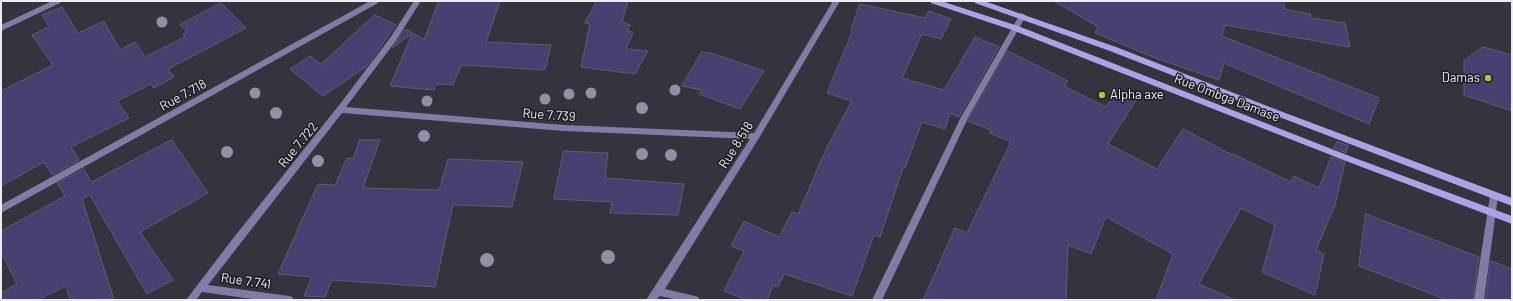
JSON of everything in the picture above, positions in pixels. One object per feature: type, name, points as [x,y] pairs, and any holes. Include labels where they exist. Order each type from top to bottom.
[{"type":"main road","name":"Rue Ombga Damase","points":[[933,1],[1015,28],[1349,159],[1512,220]]},
{"type":"main road","name":"Rue Ombga Damase","points":[[977,1],[1113,49],[1276,113],[1512,202]]},
{"type":"street","points":[[1,28],[58,1]]},
{"type":"street","name":"Rue 7.718","points":[[1,209],[376,1]]},
{"type":"street","name":"Rue 7.722","points":[[191,300],[221,258],[341,110],[407,20],[418,1]]},
{"type":"street","name":"Rue 8.518","points":[[651,300],[756,136],[837,1]]},
{"type":"street","points":[[877,300],[965,117],[1022,16]]},
{"type":"street","name":"Rue 7.739","points":[[341,110],[564,128],[756,136]]},
{"type":"street","points":[[1479,300],[1494,196]]},
{"type":"street","name":"Rue 7.741","points":[[200,288],[290,300]]},
{"type":"street","points":[[658,291],[695,300]]},
{"type":"building","points":[[439,1],[500,1],[486,42],[551,45],[545,70],[461,65],[453,85],[436,84],[434,90],[390,86],[412,34],[392,48],[405,29],[424,39]]},
{"type":"building","points":[[597,1],[628,1],[622,22],[630,25],[627,31],[633,32],[626,49],[648,51],[635,74],[581,67],[590,24],[585,23]]},
{"type":"building","points":[[1054,1],[1284,1],[1284,9],[1310,14],[1311,18],[1345,23],[1350,47],[1225,25],[1222,36],[1379,98],[1369,124],[1224,63],[1219,80],[1158,59],[1095,33],[1098,27]]},
{"type":"building","points":[[221,3],[246,28],[168,69],[174,77],[154,88],[151,84],[117,101],[129,118],[71,147],[79,160],[52,175],[44,162],[1,186],[1,91],[53,65],[32,35],[49,27],[42,15],[62,7],[78,33],[104,21],[120,50],[135,42],[145,57],[185,37],[183,34],[187,32],[180,25]]},
{"type":"building","points":[[860,4],[925,18],[929,11],[951,19],[941,39],[922,34],[902,78],[944,90],[975,37],[999,47],[959,117],[950,113],[945,129],[922,122],[905,168],[903,168],[880,237],[874,235],[852,296],[784,274],[778,287],[773,285],[767,300],[747,300],[724,291],[744,251],[731,246],[744,221],[779,237],[792,212],[798,214],[827,147],[852,101],[827,93],[852,32],[851,31]]},
{"type":"building","points":[[375,15],[396,25],[367,66],[323,96],[290,69],[310,56],[321,64]]},
{"type":"building","name":"Damas","points":[[1483,47],[1512,55],[1512,111],[1464,95],[1464,61]]},
{"type":"building","points":[[1008,51],[1068,81],[1064,86],[1106,107],[1118,89],[1137,99],[1108,144],[1157,169],[1183,129],[1232,155],[1233,154],[1291,182],[1294,176],[1319,188],[1331,157],[1345,162],[1335,205],[1316,250],[1324,254],[1315,295],[1262,272],[1275,225],[1241,208],[1199,284],[1235,300],[1156,300],[1173,254],[1106,217],[1091,254],[1068,245],[1066,300],[923,300],[955,228],[967,233],[1011,142],[990,133],[991,130],[968,121]]},
{"type":"building","points":[[702,52],[711,53],[764,71],[740,109],[699,94],[702,90],[682,86]]},
{"type":"building","points":[[172,140],[208,193],[140,232],[173,280],[147,294],[90,195],[82,199],[114,300],[70,300],[66,286],[38,300],[1,300],[1,293],[17,284],[1,252],[1,231],[65,196],[57,183],[84,169],[91,182]]},
{"type":"building","points":[[360,140],[380,140],[363,188],[439,190],[448,159],[523,162],[512,207],[453,205],[435,287],[332,280],[325,297],[304,296],[312,277],[278,274],[318,184],[335,185],[347,158],[353,158]]},
{"type":"building","points":[[1337,142],[1348,145],[1346,153],[1334,148]]},
{"type":"building","points":[[564,151],[608,153],[605,178],[684,184],[678,215],[610,213],[612,202],[554,199]]},
{"type":"building","points":[[1366,214],[1479,257],[1473,300],[1447,300],[1359,266]]},
{"type":"building","points":[[1491,261],[1512,269],[1512,300],[1486,300]]},
{"type":"place","name":"Damas","points":[[1488,78]]},
{"type":"place","name":"Alpha axe","points":[[1102,95]]}]
